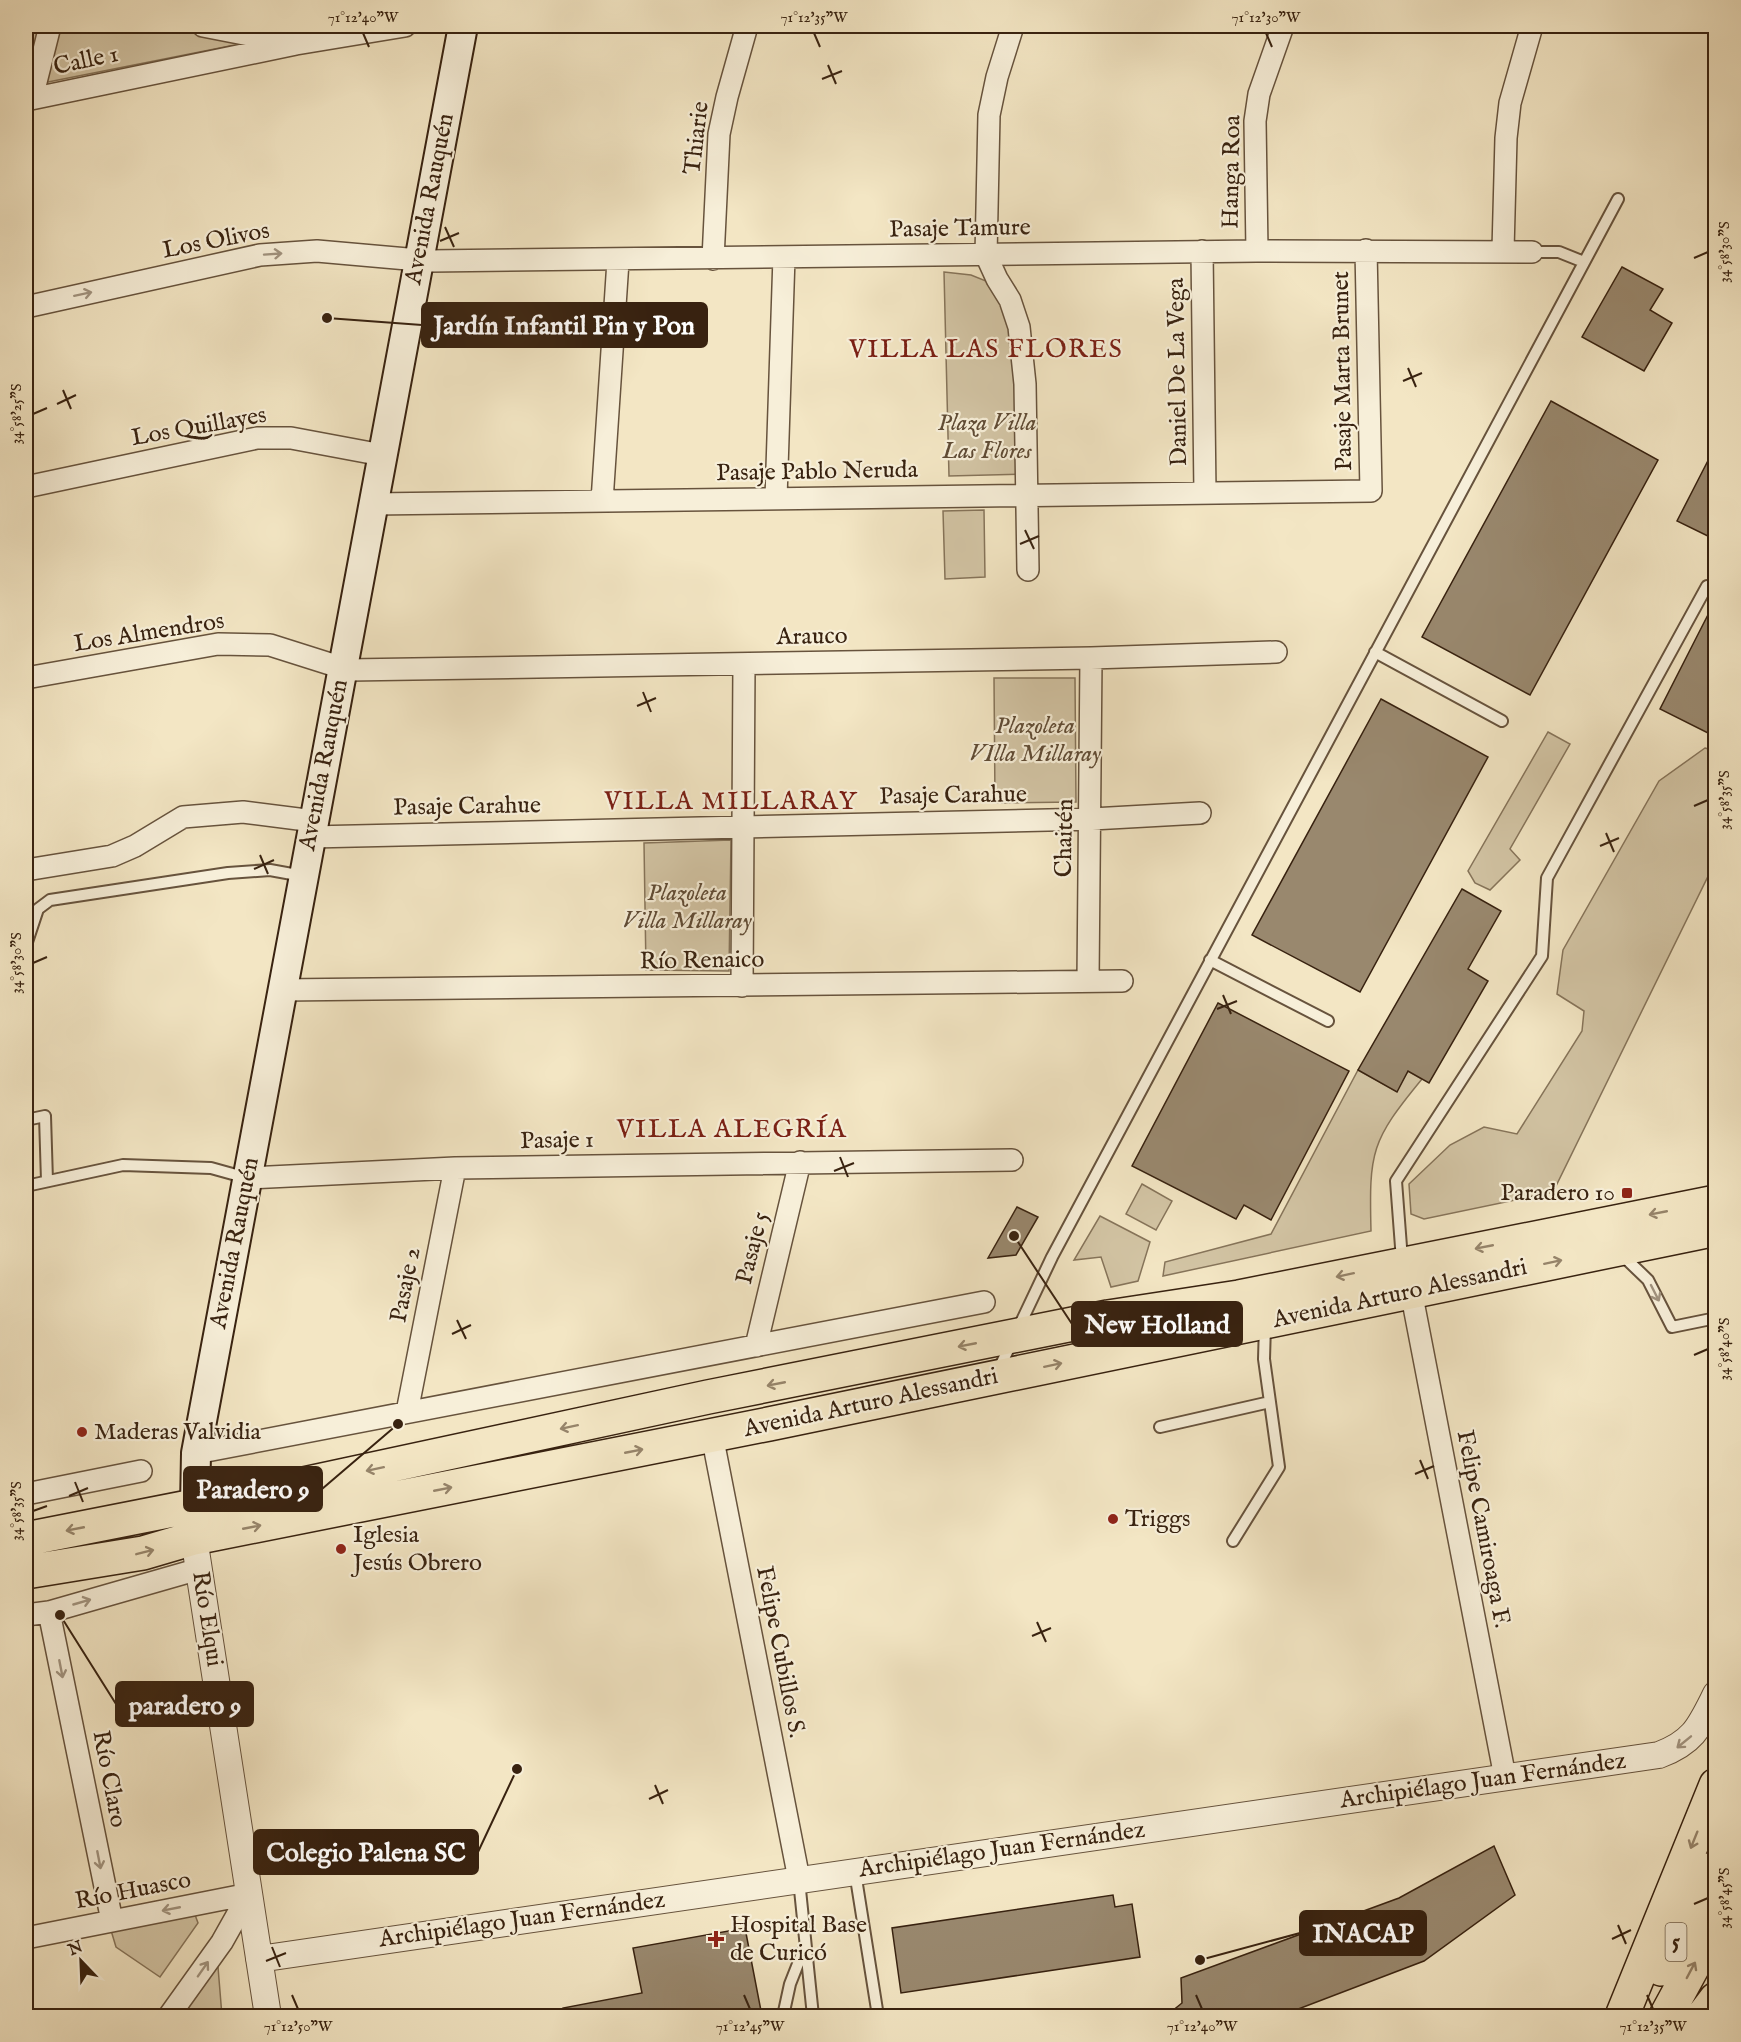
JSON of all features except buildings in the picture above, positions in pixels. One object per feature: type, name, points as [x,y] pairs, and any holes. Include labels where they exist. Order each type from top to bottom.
[{"type":"main road","name":"Avenida Rauquén","points":[[195,1506],[196,1453],[312,829],[346,669],[373,504],[463,26]]},
{"type":"main road","name":"Avenida Arturo Alessandri","points":[[26,1572],[143,1553],[196,1553],[712,1435],[1265,1322],[1407,1277],[1716,1202]]},
{"type":"main road","name":"Avenida Arturo Alessandri","points":[[26,1539],[1108,1317],[1239,1297],[1617,1249],[1716,1229]]},
{"type":"main road","points":[[1622,2016],[1716,1785]]},
{"type":"main road","name":"5","points":[[1636,2016],[1716,1867]]},
{"type":"main road","name":"5","points":[[1666,2016],[1716,1924]]},
{"type":"main road","points":[[1703,2016],[1716,1999]]},
{"type":"street","points":[[29,99],[50,26]]},
{"type":"street","points":[[203,26],[298,35]]},
{"type":"street","name":"Calle 1","points":[[29,99],[298,35],[405,26]]},
{"type":"street","name":"Thiarie","points":[[713,259],[719,134],[747,26]]},
{"type":"street","points":[[1013,26],[997,77],[989,115],[986,255],[1010,300],[1019,327],[1025,384],[1028,570]]},
{"type":"street","name":"Hanga Roa","points":[[1257,251],[1256,121],[1259,94],[1283,26]]},
{"type":"street","points":[[1503,250],[1506,138],[1510,103],[1532,26]]},
{"type":"street","name":"Pasaje Marta Brunet","points":[[1366,250],[1371,491]]},
{"type":"street","name":"Pasaje Tamure","points":[[418,261],[618,261],[1202,251],[1503,250],[1532,252]]},
{"type":"street","name":"Los Olivos","points":[[26,307],[260,255],[317,251],[418,261]]},
{"type":"street","name":"Daniel De La Vega","points":[[1202,251],[1205,493]]},
{"type":"street","points":[[776,498],[784,257]]},
{"type":"street","points":[[602,501],[618,261]]},
{"type":"street","name":"Los Quillayes","points":[[26,487],[257,438],[291,438],[382,455]]},
{"type":"street","name":"Pasaje Pablo Neruda","points":[[373,504],[1371,491]]},
{"type":"street","name":"Los Almendros","points":[[26,678],[218,644],[270,645],[346,669]]},
{"type":"street","name":"Arauco","points":[[346,669],[1091,658],[1276,652]]},
{"type":"street","name":"Chaitén","points":[[1088,981],[1092,819],[1091,658]]},
{"type":"street","points":[[742,986],[744,664]]},
{"type":"street","name":"Pasaje Carahue","points":[[26,870],[112,856],[135,846],[183,817],[243,812],[312,829],[743,826],[1092,819],[1200,813]]},
{"type":"street","name":"Río Renaico","points":[[282,990],[1122,981]]},
{"type":"street","name":"Pasaje 1","points":[[247,1178],[455,1168],[1012,1160]]},
{"type":"street","name":"Pasaje 5","points":[[756,1346],[800,1162]]},
{"type":"street","name":"Pasaje 2","points":[[407,1412],[455,1168]]},
{"type":"street","name":"Felipe Camiroaga F.","points":[[1407,1277],[1505,1777]]},
{"type":"street","points":[[196,1453],[984,1302]]},
{"type":"street","name":"Felipe Cubillos S.","points":[[712,1435],[799,1880]]},
{"type":"street","points":[[26,1494],[141,1471]]},
{"type":"street","name":"Río Elqui","points":[[195,1506],[196,1553],[268,2016]]},
{"type":"street","name":"Avenida Arturo Alessandri","points":[[26,1615],[49,1612],[196,1553]]},
{"type":"street","name":"Río Claro","points":[[49,1612],[112,1921]]},
{"type":"street","name":"Archipiélago Juan Fernández","points":[[259,1959],[1659,1755],[1685,1743],[1699,1728],[1716,1694]]},
{"type":"street","points":[[170,2016],[222,1942],[249,1894]]},
{"type":"street","name":"Río Huasco","points":[[26,1938],[249,1894]]},
{"type":"lane","points":[[996,1377],[1052,1257],[1618,199]]},
{"type":"lane","points":[[1532,252],[1559,252],[1584,262]]},
{"type":"lane","points":[[1407,1277],[1396,1181],[1542,956],[1547,878],[1707,586]]},
{"type":"lane","points":[[1375,652],[1502,721]]},
{"type":"lane","points":[[26,945],[38,909],[50,900],[228,873],[270,870],[304,876]]},
{"type":"lane","points":[[1210,960],[1328,1021]]},
{"type":"lane","points":[[26,1120],[45,1116],[47,1181]]},
{"type":"lane","points":[[26,1186],[123,1165],[211,1168],[247,1178]]},
{"type":"lane","points":[[1617,1249],[1648,1280],[1672,1327],[1716,1318]]},
{"type":"lane","points":[[1233,1541],[1279,1467],[1264,1359],[1265,1322]]},
{"type":"lane","points":[[1160,1427],[1270,1402]]},
{"type":"lane","points":[[855,1871],[878,2016]]},
{"type":"lane","points":[[799,1880],[813,2016]]},
{"type":"lane","points":[[783,2016],[789,1984],[805,1946]]},
{"type":"green space","points":[[26,26],[44,26],[26,85]]},
{"type":"green space","points":[[57,26],[171,26],[255,41],[43,83]]},
{"type":"green space","name":"Plaza Villa Las Flores","points":[[944,272],[971,275],[996,285],[1014,316],[1027,474],[949,476]]},
{"type":"green space","points":[[984,510],[985,577],[945,579],[943,511]]},
{"type":"green space","name":"Plazoleta VIlla Millaray","points":[[994,678],[1075,678],[1076,802],[995,803]]},
{"type":"green space","points":[[1548,732],[1570,744],[1510,849],[1520,860],[1490,890],[1475,883],[1468,871]]},
{"type":"green space","points":[[1705,748],[1715,751],[1715,862],[1553,1192],[1424,1219],[1411,1214],[1409,1184],[1450,1145],[1484,1127],[1517,1134],[1582,1031],[1584,1011],[1557,994],[1563,950],[1659,781]]},
{"type":"green space","name":"Plazoleta Villa Millaray","points":[[731,840],[729,971],[646,970],[644,843]]},
{"type":"green space","points":[[1358,1070],[1396,1091],[1408,1071],[1422,1079],[1392,1118],[1377,1148],[1371,1182],[1371,1231],[1163,1276],[1165,1262],[1271,1234]]},
{"type":"green space","points":[[1142,1184],[1172,1201],[1156,1230],[1126,1214]]},
{"type":"green space","points":[[1100,1216],[1150,1242],[1138,1281],[1111,1287],[1101,1257],[1074,1260]]},
{"type":"green space","points":[[194,1912],[198,1923],[160,1977],[116,1947],[110,1927]]},
{"type":"green space","points":[[212,1964],[218,1967],[222,2016],[173,2016]]},
{"type":"place","name":"Jardín Infantil Pin y Pon","points":[[327,318]]},
{"type":"place","name":"Paradero 10","points":[[1627,1193]]},
{"type":"place","name":"New Holland","points":[[1014,1236]]},
{"type":"place","name":"Paradero 9","points":[[398,1424]]},
{"type":"place","name":"Maderas Valvidia","points":[[82,1432]]},
{"type":"place","name":"Triggs","points":[[1113,1519]]},
{"type":"place","name":"Iglesia Jesús Obrero","points":[[341,1549]]},
{"type":"place","name":"paradero 9","points":[[60,1615]]},
{"type":"place","name":"Colegio Palena SC","points":[[517,1769]]},
{"type":"place","name":"Hospital Base de Curicó","points":[[716,1939]]},
{"type":"place","name":"INACAP","points":[[1200,1960]]},
{"type":"district","name":"VILLA LAS FLORES","points":[[986,349]]},
{"type":"district","name":"VILLA MILLARAY","points":[[731,801]]},
{"type":"district","name":"VILLA ALEGRÍA","points":[[732,1129]]}]
